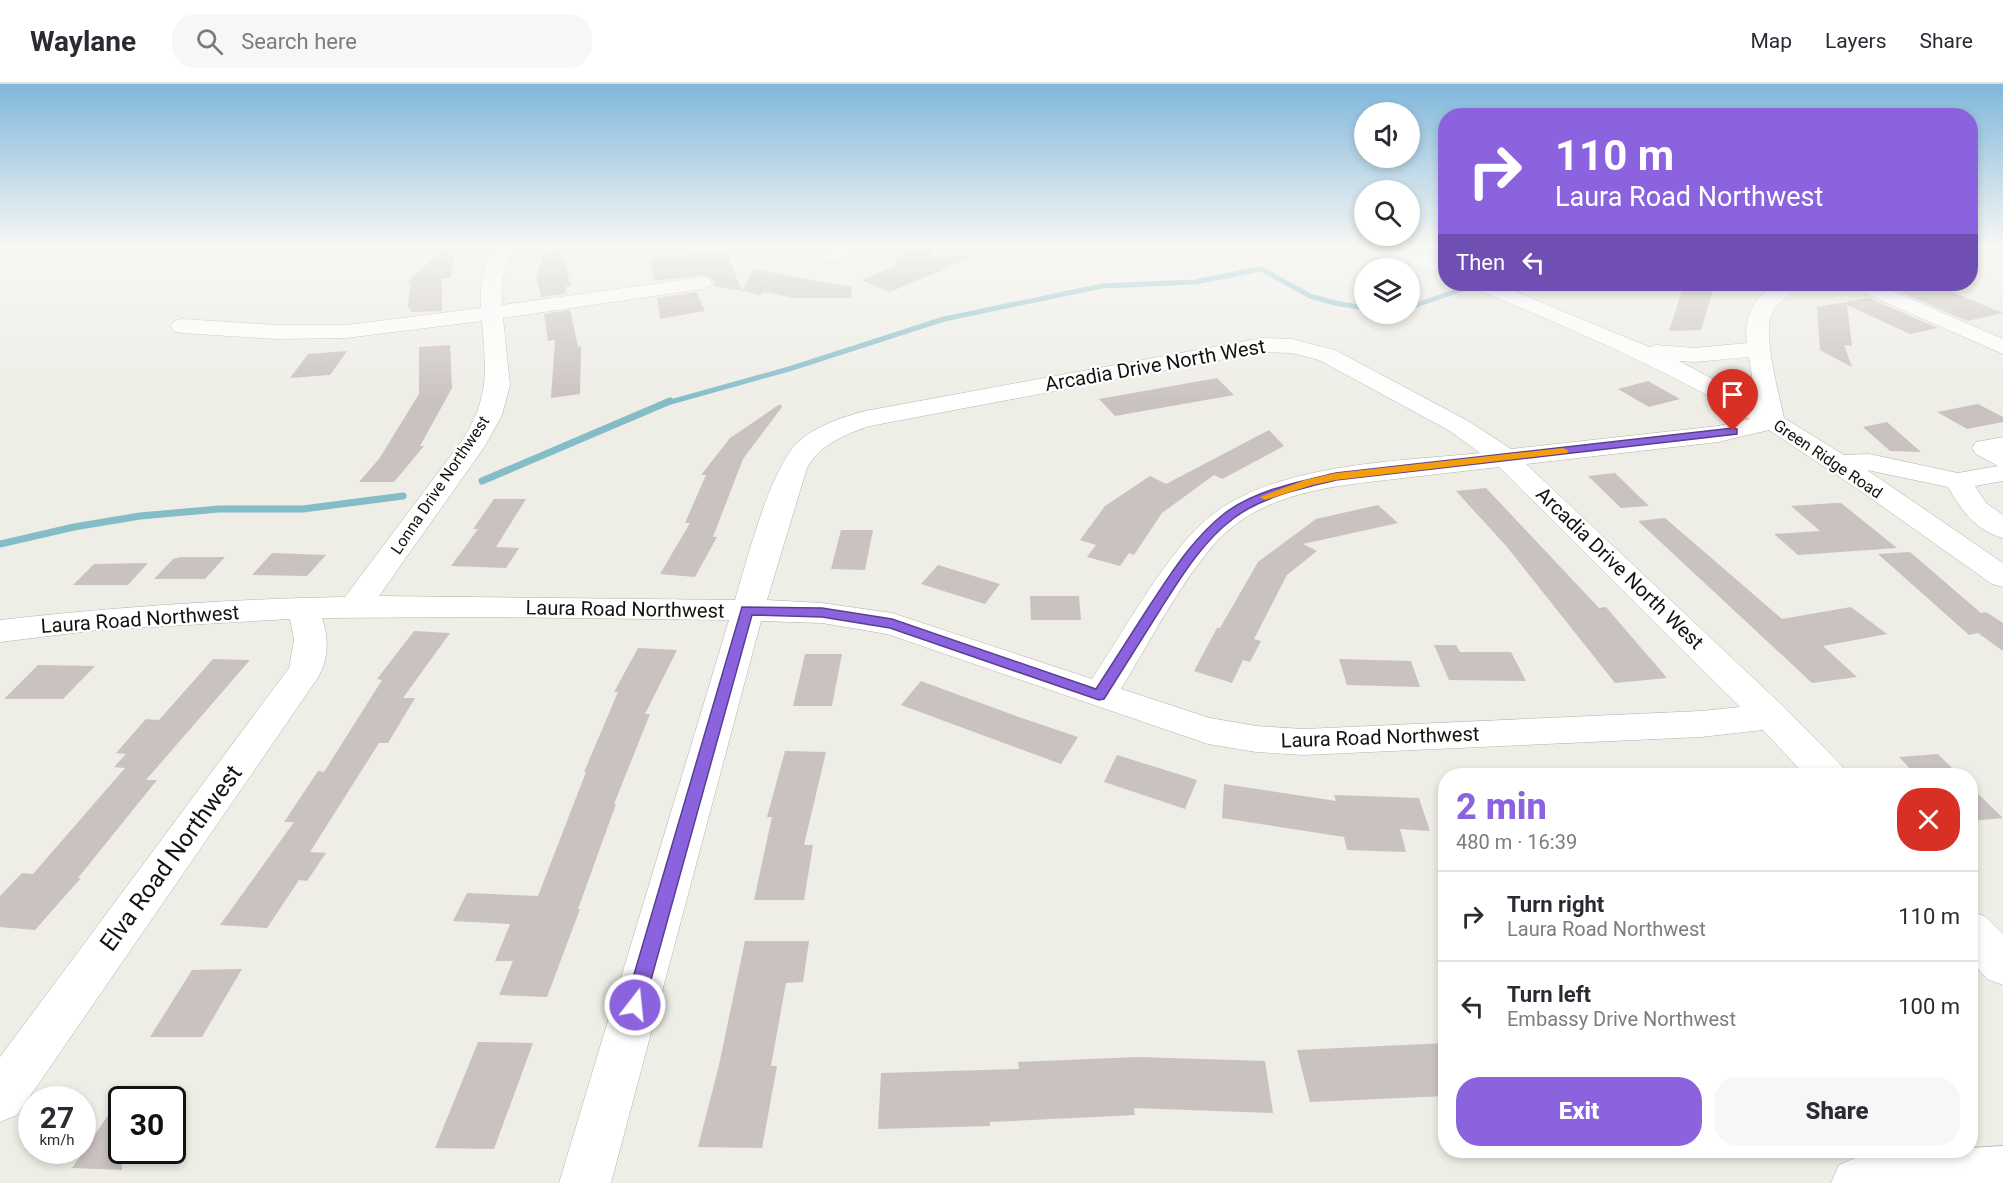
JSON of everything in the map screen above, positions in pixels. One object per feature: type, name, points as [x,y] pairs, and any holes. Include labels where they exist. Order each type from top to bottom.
[{"type":"street","name":"Lonna Drive Northwest","points":[[354,608],[470,448],[489,415],[499,383],[492,298]]},
{"type":"street","points":[[182,326],[263,333],[335,333],[592,298]]},
{"type":"street","name":"Green Ridge Road","points":[[1514,298],[1636,350],[1690,376],[1772,422],[2003,577]]},
{"type":"street","points":[[1099,695],[1185,562],[1209,533],[1230,515],[1256,501],[1310,482],[1336,477],[1718,434],[1772,422],[1756,330],[1760,314],[1771,298]]},
{"type":"street","points":[[1892,298],[2003,347]]},
{"type":"street","name":"Arcadia Drive North West","points":[[585,1183],[747,610],[784,495],[799,457],[811,445],[840,427],[901,411],[1262,345],[1292,346],[1327,355],[1459,426],[1504,458],[1771,716],[1821,768]]},
{"type":"street","points":[[1636,350],[1695,355],[1758,349]]},
{"type":"street","points":[[2003,445],[1985,448],[2003,459]]},
{"type":"street","points":[[1837,464],[1869,462],[2003,487]]},
{"type":"street","points":[[1965,480],[2003,473]]},
{"type":"street","points":[[1965,480],[1975,509],[2003,529]]},
{"type":"street","name":"Laura Road Northwest","points":[[0,631],[161,616],[354,608],[747,610],[822,613],[892,624],[1208,731],[1256,739],[1304,742],[1701,724],[1771,716]]},
{"type":"street","name":"Elva Road Northwest","points":[[0,1098],[301,678],[311,652],[310,629],[303,610]]},
{"type":"street","points":[[1978,938],[2003,965]]},
{"type":"street","points":[[1857,1183],[2003,1172]]},
{"type":"building","points":[[409,298],[442,298],[442,311],[411,312],[411,308],[408,309]]},
{"type":"building","points":[[657,298],[699,298],[705,311],[660,319]]},
{"type":"building","points":[[1679,298],[1711,298],[1701,330],[1669,331]]},
{"type":"building","points":[[1870,298],[1938,328],[1910,334],[1847,305],[1852,346],[1844,345],[1852,367],[1820,350],[1817,307]]},
{"type":"building","points":[[1915,298],[1967,298],[2003,313],[1967,321]]},
{"type":"building","points":[[570,310],[578,347],[581,346],[580,394],[551,398],[555,340],[548,341],[544,314]]},
{"type":"building","points":[[450,345],[452,388],[420,446],[424,446],[394,482],[359,482],[379,459],[419,394],[419,347]]},
{"type":"building","points":[[347,351],[330,375],[290,378],[308,354]]},
{"type":"building","points":[[1217,378],[1234,395],[1115,416],[1099,399]]},
{"type":"building","points":[[1648,381],[1680,399],[1649,407],[1618,389]]},
{"type":"building","points":[[780,404],[782,407],[743,459],[713,537],[717,537],[695,577],[660,574],[690,523],[685,523],[706,475],[701,475],[730,438]]},
{"type":"building","points":[[1978,404],[2003,417],[2003,422],[1967,429],[1937,412]]},
{"type":"building","points":[[1887,422],[1921,452],[1890,451],[1863,427]]},
{"type":"building","points":[[1269,430],[1284,446],[1222,479],[1214,475],[1162,513],[1134,555],[1129,553],[1120,566],[1087,557],[1096,545],[1080,540],[1105,506],[1150,476],[1166,484]]},
{"type":"building","points":[[1615,473],[1649,506],[1621,508],[1588,476]]},
{"type":"building","points":[[1486,488],[1599,608],[1606,607],[1667,678],[1615,683],[1507,547],[1456,491]]},
{"type":"building","points":[[494,499],[526,499],[496,547],[519,548],[506,568],[451,566],[478,529],[473,529]]},
{"type":"building","points":[[1841,503],[1897,548],[1798,555],[1774,534],[1820,531],[1791,506]]},
{"type":"building","points":[[1378,505],[1398,523],[1303,544],[1317,551],[1287,575],[1254,639],[1261,641],[1250,662],[1243,660],[1232,683],[1194,671],[1217,628],[1220,628],[1258,562],[1316,519]]},
{"type":"building","points":[[1665,518],[1782,619],[1851,607],[1887,634],[1823,646],[1857,677],[1812,683],[1638,521]]},
{"type":"building","points":[[841,530],[873,530],[865,570],[831,569]]},
{"type":"building","points":[[1910,552],[1981,613],[1986,612],[2003,623],[2003,651],[1978,633],[1969,635],[1878,554]]},
{"type":"building","points":[[272,553],[326,555],[307,576],[252,575]]},
{"type":"building","points":[[225,557],[205,579],[154,579],[173,559]]},
{"type":"building","points":[[148,563],[128,585],[73,585],[94,564]]},
{"type":"building","points":[[938,565],[1000,584],[985,604],[921,584]]},
{"type":"building","points":[[1030,596],[1079,596],[1081,620],[1031,620]]},
{"type":"building","points":[[414,631],[450,633],[403,698],[415,698],[388,743],[379,743],[310,852],[326,853],[307,881],[299,880],[267,928],[220,925],[294,822],[284,822],[318,771],[324,772],[382,680],[377,679]]},
{"type":"building","points":[[1434,645],[1456,645],[1460,652],[1511,652],[1526,681],[1449,680]]},
{"type":"building","points":[[638,648],[677,650],[645,714],[650,714],[614,804],[616,804],[578,909],[580,909],[547,997],[499,995],[513,961],[495,961],[510,924],[453,921],[467,893],[538,896],[586,772],[584,772],[618,692],[614,692]]},
{"type":"building","points":[[805,654],[842,654],[832,706],[793,706]]},
{"type":"building","points":[[213,659],[250,660],[146,780],[157,780],[78,878],[81,878],[35,930],[0,927],[0,896],[22,873],[33,874],[125,768],[114,767],[126,754],[116,753],[146,719],[159,720]]},
{"type":"building","points":[[1339,659],[1411,661],[1420,687],[1347,685]]},
{"type":"building","points":[[38,665],[95,666],[63,699],[4,699]]},
{"type":"building","points":[[921,681],[1078,737],[1061,764],[901,705]]},
{"type":"building","points":[[785,751],[826,752],[804,845],[813,845],[804,900],[754,900],[772,817],[767,817]]},
{"type":"building","points":[[1938,754],[1952,768],[1909,768],[1899,757]]},
{"type":"building","points":[[1117,755],[1197,780],[1185,809],[1104,782]]},
{"type":"building","points":[[1224,784],[1336,801],[1334,795],[1419,798],[1430,831],[1400,829],[1406,852],[1347,850],[1344,837],[1222,818]]},
{"type":"building","points":[[1978,794],[2003,818],[1978,820]]},
{"type":"building","points":[[745,941],[809,941],[803,982],[786,983],[771,1066],[777,1066],[762,1148],[698,1147],[719,1065]]},
{"type":"building","points":[[242,969],[202,1037],[150,1037],[192,970]]},
{"type":"building","points":[[478,1042],[533,1043],[494,1149],[435,1148]]},
{"type":"building","points":[[1438,1043],[1438,1096],[1310,1102],[1297,1050]]},
{"type":"building","points":[[1138,1057],[1265,1061],[1273,1113],[1134,1108],[1135,1115],[990,1122],[990,1126],[878,1129],[881,1073],[1019,1069],[1018,1062]]},
{"type":"building","points":[[108,1115],[108,1164],[122,1164],[122,1170],[72,1168],[75,1164],[96,1164],[96,1133]]},
{"type":"waterway","points":[[667,403],[789,369],[944,319],[1043,298]]},
{"type":"waterway","points":[[1318,298],[1354,306]]},
{"type":"waterway","points":[[1420,304],[1436,298]]},
{"type":"waterway","points":[[482,481],[670,401]]},
{"type":"waterway","points":[[0,544],[74,527],[140,516],[219,509],[303,509],[403,496]]},
{"type":"slow traffic","points":[[1265,497],[1285,489],[1336,477],[1563,451]]},
{"type":"route","points":[[635,1005],[747,610],[822,613],[892,624],[1099,695],[1185,562],[1209,533],[1230,515],[1256,501],[1285,489],[1336,477],[1733,431]]}]
